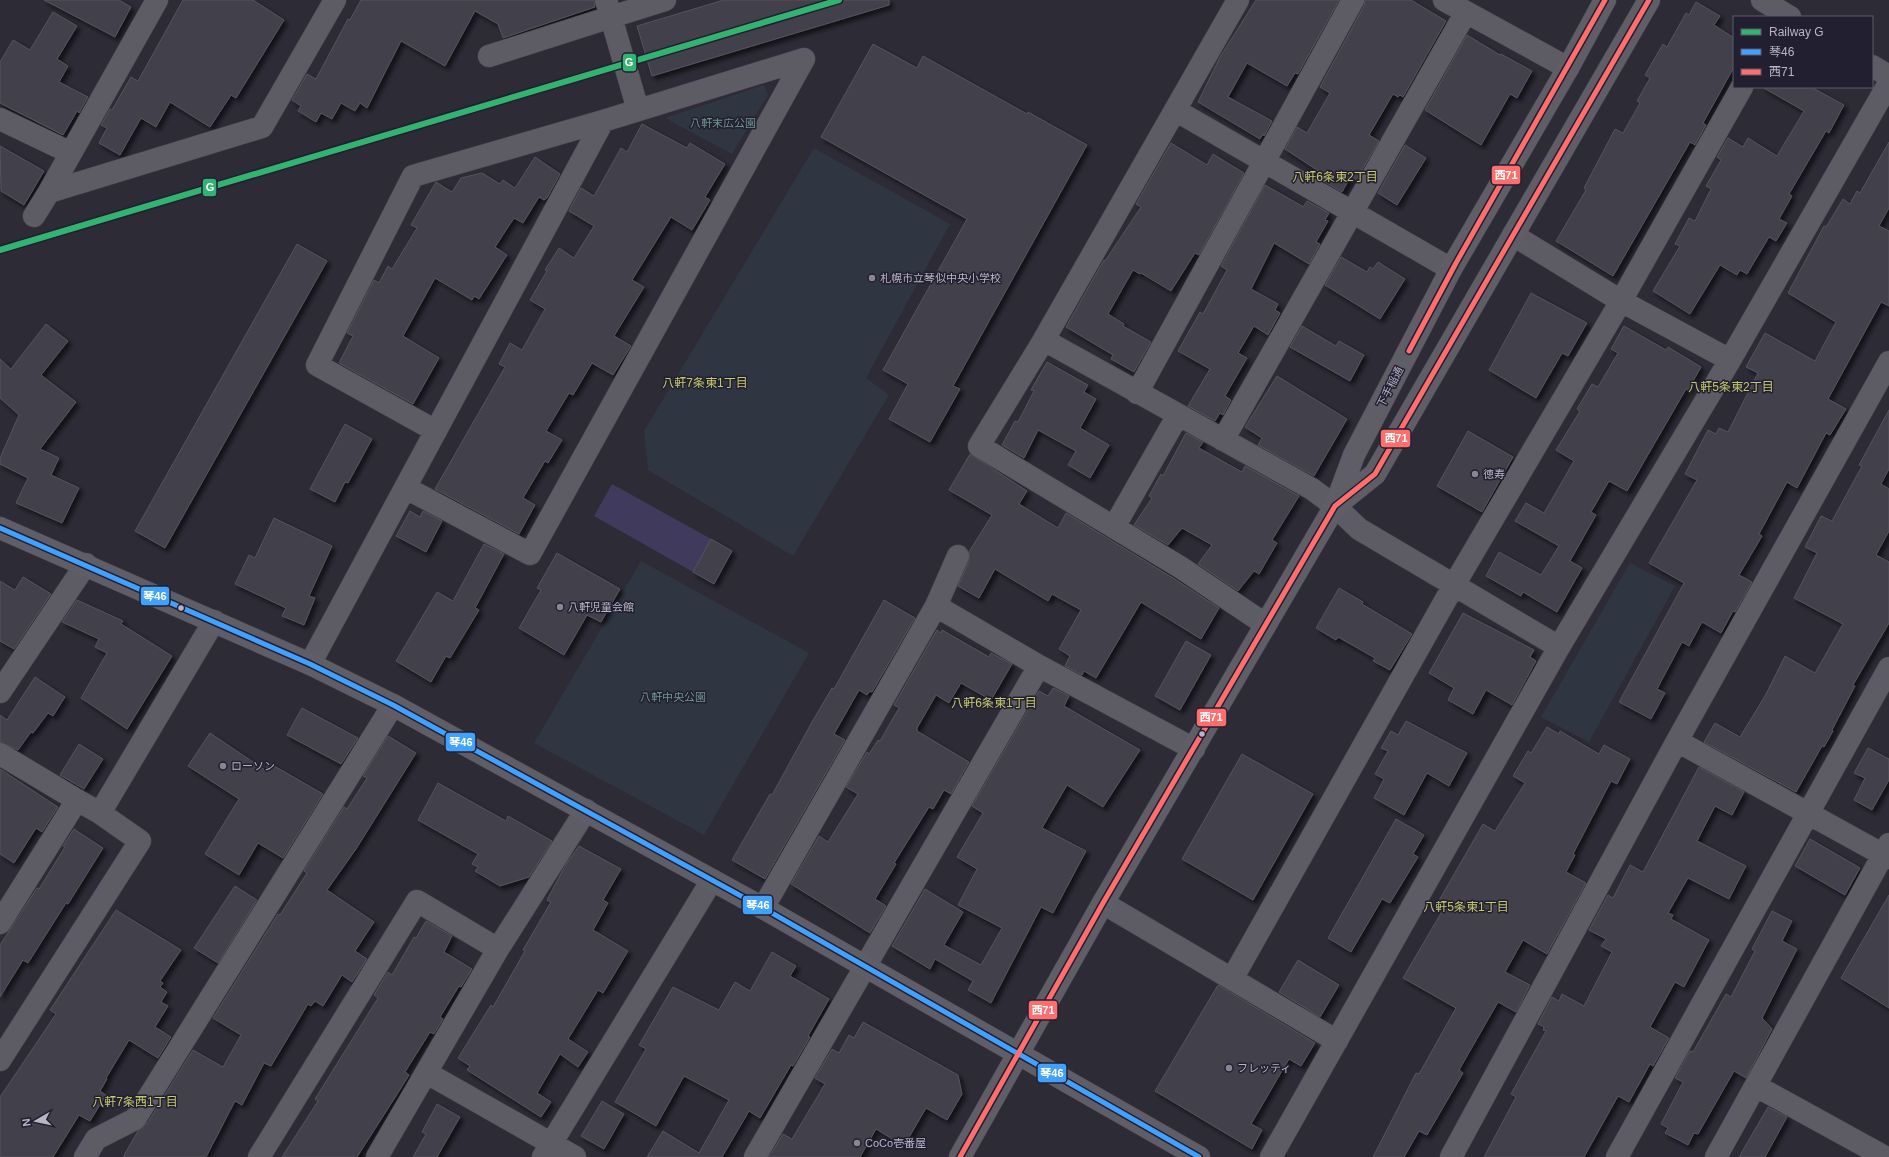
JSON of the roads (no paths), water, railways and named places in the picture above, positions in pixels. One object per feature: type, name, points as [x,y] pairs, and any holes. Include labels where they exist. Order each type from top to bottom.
[{"type":"main road","name":"下手稲通","points":[[960,1157],[1017,1053],[1103,903],[1335,506],[1354,455],[1451,269],[1568,68],[1605,0]]},
{"type":"main road","name":"下手稲通","points":[[1335,506],[1375,474],[1649,0]]},
{"type":"main road","points":[[0,528],[86,564],[310,664],[393,705],[763,908],[1200,1157]]},
{"type":"street","points":[[34,216],[157,0]]},
{"type":"street","points":[[49,192],[262,127],[335,0]]},
{"type":"street","points":[[489,56],[609,8],[665,0]]},
{"type":"street","points":[[1238,0],[1044,340],[980,446],[1180,567],[1265,624]]},
{"type":"street","points":[[1137,392],[1353,0]]},
{"type":"street","points":[[1444,0],[1568,68]]},
{"type":"street","points":[[1762,0],[1786,16]]},
{"type":"street","points":[[609,8],[638,110]]},
{"type":"street","points":[[1223,440],[1466,12]]},
{"type":"street","points":[[406,488],[530,554],[804,59],[603,121],[413,176],[317,365],[436,431]]},
{"type":"street","points":[[1873,67],[1889,76]]},
{"type":"street","points":[[1271,1157],[1559,647],[1730,360],[1889,83]]},
{"type":"street","points":[[1232,979],[1454,585],[1621,301],[1741,88]]},
{"type":"street","points":[[1175,110],[1353,211],[1451,269]]},
{"type":"street","points":[[0,119],[71,153]]},
{"type":"street","points":[[310,664],[603,121]]},
{"type":"street","points":[[1513,235],[1621,301],[1730,360]]},
{"type":"street","points":[[1044,340],[1312,489],[1335,506],[1359,529],[1559,647]]},
{"type":"street","points":[[1451,1157],[1677,742],[1889,362]]},
{"type":"street","points":[[1114,527],[1178,415]]},
{"type":"street","points":[[763,908],[936,606],[958,556]]},
{"type":"street","points":[[0,692],[86,564]]},
{"type":"street","points":[[936,606],[1038,666],[1194,749]]},
{"type":"street","points":[[100,813],[214,621]]},
{"type":"street","points":[[755,1157],[1038,666]]},
{"type":"street","points":[[1617,1157],[1889,668]]},
{"type":"street","points":[[85,1157],[96,1139],[135,1119],[393,705]]},
{"type":"street","points":[[1677,742],[1808,813],[1887,853],[1716,1157]]},
{"type":"street","points":[[0,754],[100,813],[140,841],[0,1060]]},
{"type":"street","points":[[0,923],[77,800]]},
{"type":"street","points":[[377,1157],[427,1074],[498,949],[586,810]]},
{"type":"street","points":[[547,1150],[712,880]]},
{"type":"street","points":[[259,1157],[417,902],[498,949]]},
{"type":"street","points":[[1103,903],[1337,1041]]},
{"type":"street","points":[[427,1074],[547,1150],[575,1157]]},
{"type":"street","points":[[1756,1086],[1885,1157]]},
{"type":"rail line","name":"G","points":[[0,250],[839,0]]},
{"type":"place","name":"札幌市立琴似中央小学校","points":[[872,278]]},
{"type":"place","name":"徳寿","points":[[1475,474]]},
{"type":"place","name":"八軒児童会館","points":[[560,607]]},
{"type":"place","name":"ローソン","points":[[223,766]]},
{"type":"place","name":"フレッティ","points":[[1229,1068]]},
{"type":"place","name":"CoCo壱番屋","points":[[857,1143]]},
{"type":"district","name":"八軒6条東2丁目","points":[[1335,177]]},
{"type":"district","name":"八軒7条東1丁目","points":[[705,383]]},
{"type":"district","name":"八軒5条東2丁目","points":[[1731,387]]},
{"type":"district","name":"八軒6条東1丁目","points":[[994,703]]},
{"type":"district","name":"八軒5条東1丁目","points":[[1466,907]]},
{"type":"district","name":"八軒7条西1丁目","points":[[135,1102]]},
{"type":"park label","name":"八軒末広公園","points":[[723,123]]},
{"type":"park label","name":"八軒中央公園","points":[[673,697]]}]
